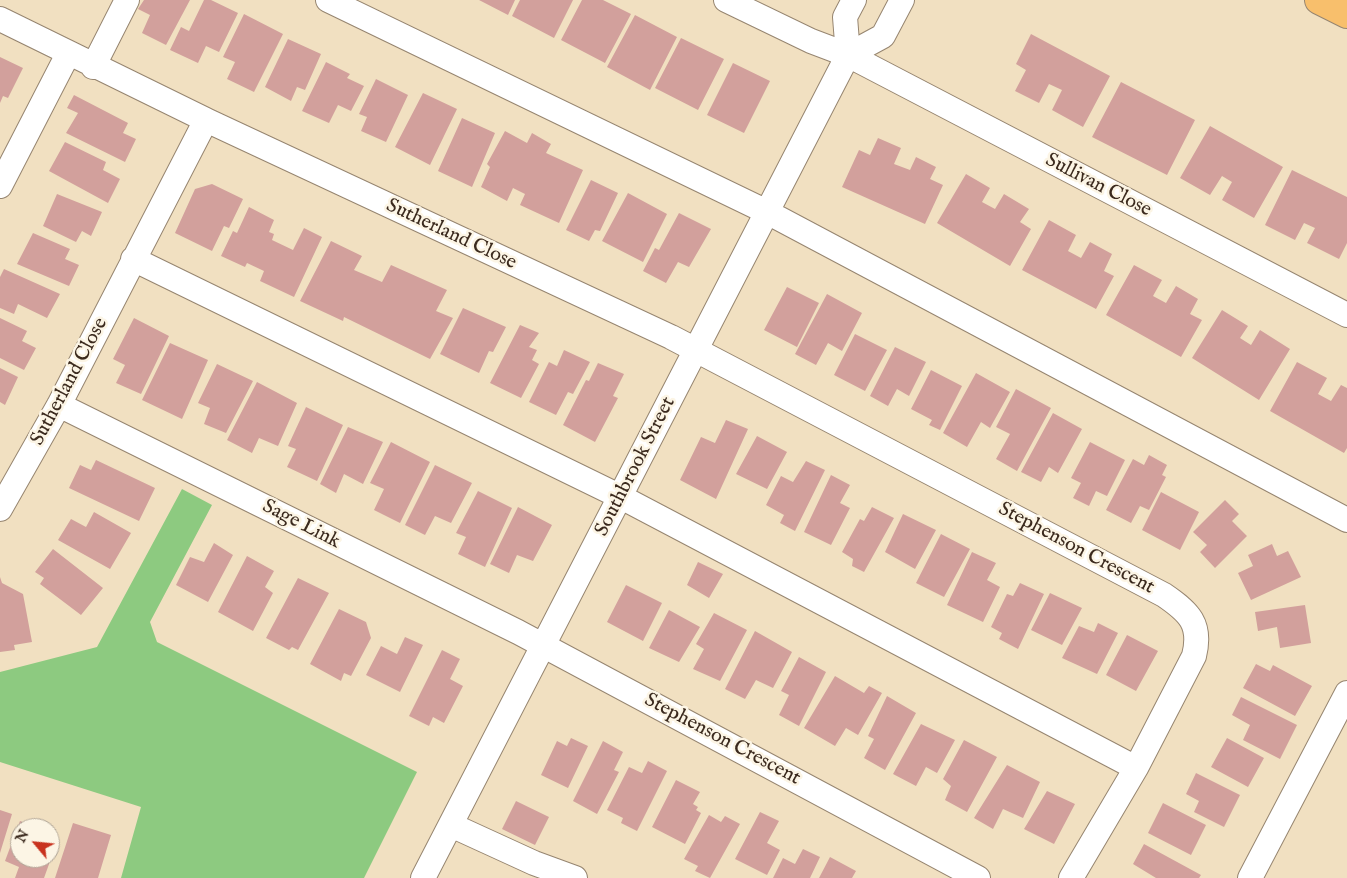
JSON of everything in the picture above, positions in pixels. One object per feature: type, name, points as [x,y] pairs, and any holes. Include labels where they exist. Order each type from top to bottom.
[{"type":"main road","points":[[1320,0],[1347,14]]},
{"type":"street","points":[[93,66],[127,0]]},
{"type":"street","points":[[328,0],[767,212],[1347,520]]},
{"type":"street","name":"Sullivan Close","points":[[726,0],[810,41],[848,56],[1347,315]]},
{"type":"street","points":[[854,0],[845,17],[848,56],[883,36],[902,0]]},
{"type":"street","name":"Sutherland Close","points":[[0,19],[206,120],[696,350]]},
{"type":"street","points":[[0,186],[68,54]]},
{"type":"street","name":"Southbrook Street","points":[[423,878],[848,56]]},
{"type":"street","name":"Sutherland Close","points":[[0,509],[59,405],[206,120]]},
{"type":"street","points":[[134,259],[621,497],[1136,768]]},
{"type":"street","name":"Stephenson Crescent","points":[[696,350],[1164,595],[1188,614],[1194,622],[1198,641],[1194,656],[1136,768],[1071,878]]},
{"type":"street","name":"Sage Link","points":[[59,405],[544,645]]},
{"type":"street","name":"Stephenson Crescent","points":[[544,645],[978,878]]},
{"type":"street","points":[[1250,878],[1347,693]]},
{"type":"street","points":[[451,825],[534,863],[575,878]]},
{"type":"green space","points":[[182,489],[212,505],[150,622],[157,642],[417,772],[364,878],[121,878],[141,807],[0,762],[0,672],[97,647]]},
{"type":"building","points":[[144,0],[190,0],[166,45],[142,33],[150,15],[138,9]]},
{"type":"building","points":[[204,0],[211,0],[238,13],[219,52],[206,46],[198,63],[170,50],[181,27],[189,31]]},
{"type":"building","points":[[479,0],[515,0],[508,15]]},
{"type":"building","points":[[520,0],[573,0],[554,38],[512,16]]},
{"type":"building","points":[[582,0],[603,0],[631,14],[605,63],[561,40]]},
{"type":"building","points":[[244,14],[283,34],[254,92],[227,79],[235,62],[223,57]]},
{"type":"building","points":[[635,15],[677,37],[650,90],[607,67]]},
{"type":"building","points":[[1031,34],[1110,76],[1083,127],[1052,110],[1062,90],[1049,84],[1039,103],[1015,91],[1026,70],[1016,64]]},
{"type":"building","points":[[681,38],[724,59],[698,110],[655,88]]},
{"type":"building","points":[[288,39],[321,54],[305,90],[297,87],[291,101],[265,87]]},
{"type":"building","points":[[0,57],[23,68],[8,98],[3,96],[0,103]]},
{"type":"building","points":[[326,62],[350,74],[347,78],[364,86],[351,111],[338,105],[329,123],[302,111]]},
{"type":"building","points":[[733,63],[770,81],[744,133],[707,115]]},
{"type":"building","points":[[376,79],[408,95],[386,142],[361,131],[367,117],[359,114]]},
{"type":"building","points":[[1121,82],[1195,120],[1167,175],[1092,137]]},
{"type":"building","points":[[423,93],[457,109],[430,165],[395,147]]},
{"type":"building","points":[[74,95],[128,123],[123,133],[136,139],[125,162],[66,133],[78,113],[67,108]]},
{"type":"building","points":[[462,118],[495,133],[472,187],[438,171]]},
{"type":"building","points":[[1210,126],[1283,167],[1254,218],[1222,200],[1232,182],[1222,176],[1210,195],[1180,178]]},
{"type":"building","points":[[505,131],[527,143],[532,133],[551,144],[546,153],[583,170],[559,223],[520,205],[525,194],[513,188],[507,201],[481,187],[490,167],[487,164]]},
{"type":"building","points":[[878,138],[901,148],[894,164],[910,170],[916,157],[936,167],[930,179],[943,185],[925,224],[842,187],[859,150],[870,155]]},
{"type":"building","points":[[65,142],[106,162],[103,170],[120,179],[108,203],[49,171]]},
{"type":"building","points":[[1292,170],[1347,197],[1347,243],[1339,259],[1307,243],[1315,228],[1304,223],[1295,240],[1265,225]]},
{"type":"building","points":[[966,174],[990,188],[982,202],[995,209],[1004,194],[1029,209],[1020,222],[1031,229],[1010,266],[937,223]]},
{"type":"building","points":[[591,180],[618,193],[600,231],[595,230],[589,241],[566,230]]},
{"type":"building","points":[[212,184],[243,199],[229,228],[224,226],[212,251],[175,233],[195,189]]},
{"type":"building","points":[[628,193],[667,214],[643,262],[602,241]]},
{"type":"building","points":[[57,194],[102,212],[91,236],[82,231],[76,242],[43,226]]},
{"type":"building","points":[[249,207],[274,220],[269,232],[274,234],[272,240],[293,250],[304,228],[322,237],[294,297],[260,281],[264,271],[247,263],[245,267],[221,256],[233,231],[237,233]]},
{"type":"building","points":[[679,213],[711,229],[689,267],[678,262],[666,283],[643,271],[655,248],[659,250]]},
{"type":"building","points":[[1049,220],[1076,235],[1068,251],[1081,258],[1090,242],[1112,254],[1104,271],[1114,276],[1096,309],[1022,270]]},
{"type":"building","points":[[33,233],[70,249],[65,259],[79,265],[69,286],[17,264]]},
{"type":"building","points":[[331,241],[362,256],[354,270],[382,282],[391,265],[447,290],[436,311],[453,318],[430,359],[344,317],[343,321],[300,301]]},
{"type":"building","points":[[1134,265],[1162,280],[1153,296],[1166,303],[1176,286],[1198,299],[1190,314],[1202,320],[1181,357],[1106,315]]},
{"type":"building","points":[[4,269],[60,294],[47,318],[18,304],[14,314],[0,308],[0,277]]},
{"type":"building","points":[[787,287],[819,303],[797,347],[764,330]]},
{"type":"building","points":[[827,294],[862,313],[842,351],[828,343],[816,365],[795,354]]},
{"type":"building","points":[[463,308],[506,327],[493,352],[489,351],[479,373],[440,354]]},
{"type":"building","points":[[1222,310],[1248,326],[1240,338],[1251,345],[1260,330],[1290,349],[1259,400],[1192,358]]},
{"type":"building","points":[[0,318],[27,331],[22,341],[36,348],[24,370],[0,358]]},
{"type":"building","points":[[134,318],[169,336],[141,394],[116,383],[125,365],[113,359]]},
{"type":"building","points":[[520,325],[539,333],[529,347],[537,350],[532,360],[539,364],[521,398],[490,383]]},
{"type":"building","points":[[855,334],[887,350],[865,391],[834,375]]},
{"type":"building","points":[[170,343],[208,360],[182,419],[142,400]]},
{"type":"building","points":[[895,347],[926,362],[909,396],[897,389],[888,406],[870,396]]},
{"type":"building","points":[[564,350],[590,362],[573,394],[568,392],[556,415],[529,402],[549,362],[557,366]]},
{"type":"building","points":[[1297,362],[1327,378],[1318,394],[1331,401],[1341,385],[1347,388],[1347,448],[1344,453],[1270,411]]},
{"type":"building","points":[[598,363],[624,374],[613,396],[618,398],[595,442],[563,425],[586,380],[589,381]]},
{"type":"building","points":[[217,364],[253,381],[226,433],[204,424],[210,408],[198,403]]},
{"type":"building","points":[[0,368],[18,377],[5,405],[0,402]]},
{"type":"building","points":[[931,370],[962,386],[940,430],[929,425],[932,420],[911,409]]},
{"type":"building","points":[[976,373],[1010,392],[990,428],[981,422],[967,447],[943,433]]},
{"type":"building","points":[[257,382],[297,403],[278,446],[259,438],[252,453],[227,440]]},
{"type":"building","points":[[1016,389],[1051,408],[1017,471],[996,459],[1010,434],[996,427]]},
{"type":"building","points":[[306,407],[343,425],[317,481],[287,467],[296,449],[288,446]]},
{"type":"building","points":[[1053,413],[1082,429],[1058,473],[1049,467],[1041,482],[1021,472]]},
{"type":"building","points":[[726,420],[748,429],[716,499],[680,480],[701,437],[715,443]]},
{"type":"building","points":[[348,427],[383,442],[363,484],[344,474],[336,493],[320,484]]},
{"type":"building","points":[[757,436],[787,452],[767,489],[736,474]]},
{"type":"building","points":[[391,442],[430,462],[400,523],[374,510],[384,489],[370,483]]},
{"type":"building","points":[[1090,442],[1125,460],[1107,496],[1096,491],[1089,506],[1073,498],[1081,483],[1071,478]]},
{"type":"building","points":[[1149,455],[1167,465],[1162,475],[1166,477],[1149,510],[1140,506],[1131,523],[1106,510],[1133,459],[1144,465]]},
{"type":"building","points":[[96,460],[155,488],[139,521],[69,488],[80,465],[91,470]]},
{"type":"building","points":[[806,461],[825,470],[795,531],[780,523],[784,515],[766,505],[781,476],[793,482]]},
{"type":"building","points":[[435,465],[472,483],[451,523],[435,516],[425,535],[405,525]]},
{"type":"building","points":[[831,475],[850,485],[840,503],[850,508],[831,545],[804,532]]},
{"type":"building","points":[[478,491],[512,508],[485,567],[458,554],[466,537],[456,533]]},
{"type":"building","points":[[1161,492],[1199,512],[1180,550],[1142,530]]},
{"type":"building","points":[[1225,500],[1239,514],[1232,521],[1247,536],[1215,568],[1200,552],[1207,545],[1193,532]]},
{"type":"building","points":[[518,507],[552,525],[533,561],[517,555],[509,573],[490,564]]},
{"type":"building","points":[[872,507],[894,518],[864,572],[852,566],[853,559],[842,552],[860,519],[864,521]]},
{"type":"building","points":[[94,512],[131,533],[110,569],[58,540],[71,519],[86,527]]},
{"type":"building","points":[[903,514],[936,530],[915,569],[885,552]]},
{"type":"building","points":[[941,534],[970,549],[944,597],[916,583]]},
{"type":"building","points":[[214,543],[233,555],[208,602],[176,585],[190,557],[204,562]]},
{"type":"building","points":[[1272,544],[1277,556],[1288,551],[1301,577],[1251,600],[1238,573],[1253,566],[1248,555]]},
{"type":"building","points":[[53,549],[103,588],[81,615],[40,584],[44,578],[35,572]]},
{"type":"building","points":[[972,552],[996,563],[987,580],[1000,587],[983,622],[947,605]]},
{"type":"building","points":[[247,556],[274,571],[265,587],[273,593],[253,631],[218,612]]},
{"type":"building","points":[[698,562],[723,574],[709,598],[687,585]]},
{"type":"building","points":[[0,577],[2,583],[23,594],[32,642],[14,645],[15,650],[0,652]]},
{"type":"building","points":[[298,578],[329,593],[298,650],[292,647],[289,650],[266,638]]},
{"type":"building","points":[[1020,583],[1044,594],[1018,649],[999,639],[1002,633],[991,627],[1007,594],[1013,596]]},
{"type":"building","points":[[626,585],[662,603],[643,641],[607,622]]},
{"type":"building","points":[[1050,593],[1082,608],[1062,645],[1031,630]]},
{"type":"building","points":[[1305,605],[1311,643],[1280,648],[1277,627],[1258,631],[1255,612]]},
{"type":"building","points":[[339,609],[366,622],[371,638],[351,676],[344,673],[341,681],[310,664]]},
{"type":"building","points":[[669,610],[700,627],[679,662],[649,648]]},
{"type":"building","points":[[714,613],[747,630],[720,681],[693,669],[704,649],[696,644]]},
{"type":"building","points":[[1098,623],[1118,633],[1097,674],[1062,658],[1079,626],[1094,632]]},
{"type":"building","points":[[755,631],[792,652],[773,688],[756,680],[745,699],[725,689]]},
{"type":"building","points":[[1127,635],[1158,651],[1136,691],[1106,675]]},
{"type":"building","points":[[405,637],[423,645],[400,692],[366,675],[381,646],[397,654]]},
{"type":"building","points":[[442,650],[460,659],[450,679],[463,686],[444,723],[433,717],[429,726],[409,716]]},
{"type":"building","points":[[799,657],[826,672],[799,726],[779,715],[789,695],[781,691]]},
{"type":"building","points":[[1256,664],[1270,671],[1273,665],[1312,686],[1295,716],[1243,688]]},
{"type":"building","points":[[835,676],[864,693],[869,686],[882,693],[858,735],[846,728],[835,746],[804,728]]},
{"type":"building","points":[[887,696],[916,713],[885,770],[864,758],[874,739],[868,736]]},
{"type":"building","points":[[1241,697],[1297,725],[1280,759],[1243,740],[1250,725],[1232,715]]},
{"type":"building","points":[[921,724],[955,740],[937,773],[926,767],[916,786],[893,774]]},
{"type":"building","points":[[571,738],[588,746],[568,788],[541,775],[557,741],[567,746]]},
{"type":"building","points":[[1227,738],[1264,758],[1248,787],[1211,767]]},
{"type":"building","points":[[964,740],[997,757],[967,812],[945,800],[951,786],[943,779]]},
{"type":"building","points":[[603,741],[623,752],[614,770],[619,772],[597,814],[573,801]]},
{"type":"building","points":[[648,761],[667,771],[637,831],[621,823],[623,818],[607,810],[629,767],[642,773]]},
{"type":"building","points":[[1007,765],[1040,782],[1023,818],[1003,809],[993,829],[974,818]]},
{"type":"building","points":[[1196,773],[1240,795],[1224,827],[1194,812],[1199,801],[1186,794]]},
{"type":"building","points":[[676,780],[700,792],[693,804],[698,807],[696,810],[701,813],[685,844],[652,827]]},
{"type":"building","points":[[1047,791],[1075,804],[1054,844],[1024,829]]},
{"type":"building","points":[[516,801],[549,817],[535,845],[502,829]]},
{"type":"building","points":[[1163,803],[1206,825],[1191,855],[1148,833]]},
{"type":"building","points":[[0,810],[12,814],[0,853]]},
{"type":"building","points":[[760,812],[779,821],[767,843],[780,850],[767,875],[735,859]]},
{"type":"building","points":[[709,815],[721,822],[725,816],[740,824],[710,878],[695,871],[698,866],[684,859]]},
{"type":"building","points":[[73,823],[111,835],[98,878],[55,878],[58,868],[60,868]]},
{"type":"building","points":[[1144,844],[1201,875],[1199,878],[1156,878],[1133,864]]},
{"type":"building","points":[[10,848],[10,863],[5,861]]},
{"type":"building","points":[[803,849],[820,857],[810,878],[773,878],[783,858],[795,864]]},
{"type":"building","points":[[830,857],[856,871],[852,878],[819,878]]},
{"type":"building","points":[[19,868],[48,868],[44,878],[15,878]]}]
